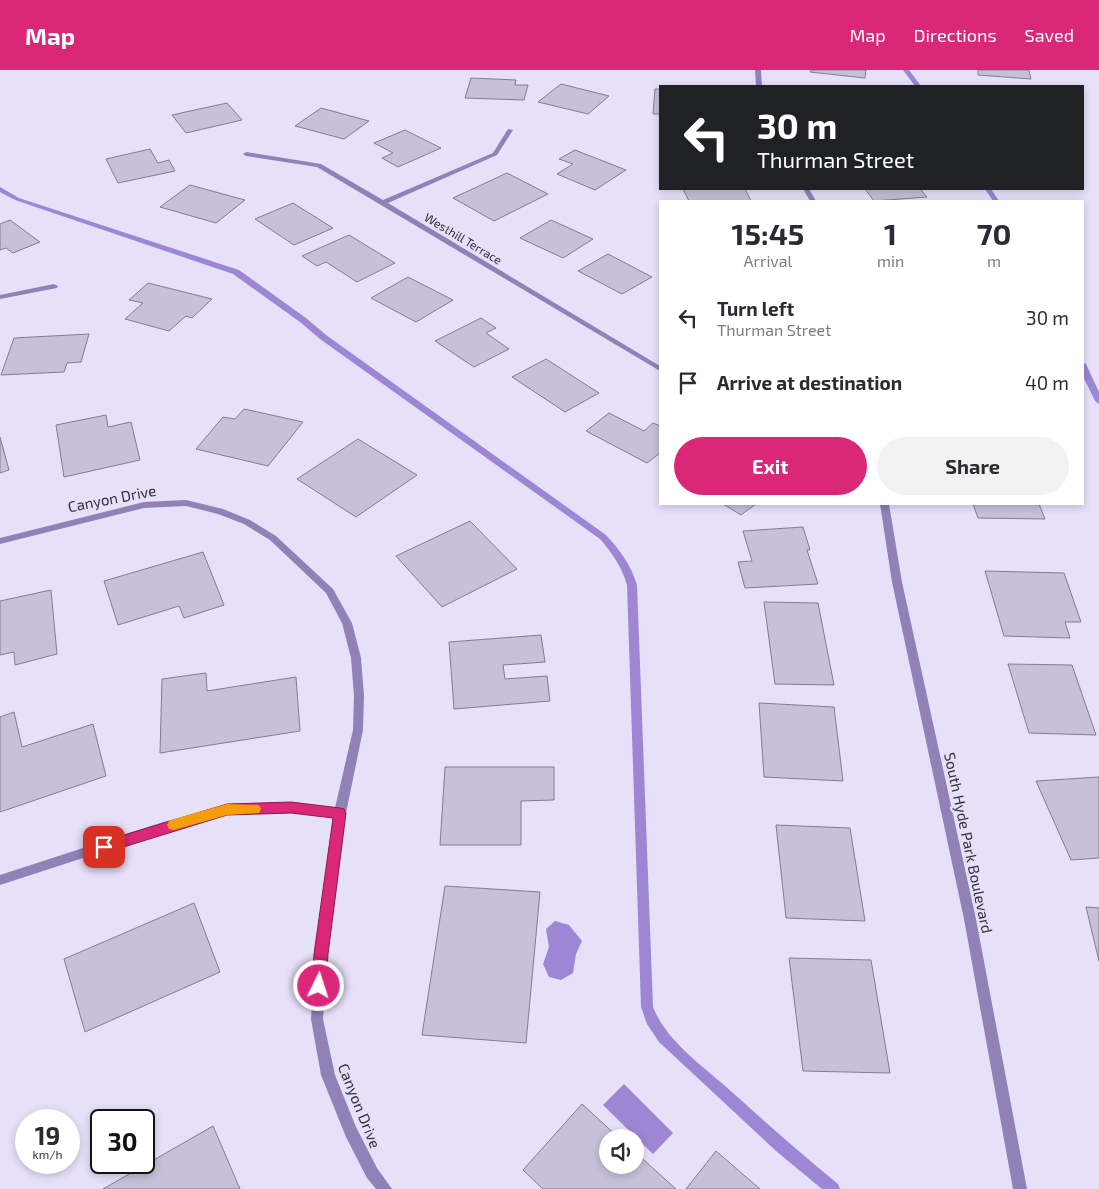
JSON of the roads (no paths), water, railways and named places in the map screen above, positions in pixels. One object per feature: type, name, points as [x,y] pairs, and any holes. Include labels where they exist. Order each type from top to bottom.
[{"type":"street","points":[[758,70],[759,85]]},
{"type":"street","points":[[382,203],[495,154],[510,130]]},
{"type":"street","name":"Westhill Terrace","points":[[246,154],[319,165],[659,368]]},
{"type":"street","points":[[0,297],[54,286]]},
{"type":"street","name":"Canyon Drive","points":[[0,541],[144,505],[186,503],[220,511],[248,522],[273,538],[330,590],[347,623],[356,658],[359,696],[358,730],[340,813],[321,954],[317,1018],[328,1075],[351,1132],[372,1173],[385,1189]]},
{"type":"street","name":"South Hyde Park Boulevard","points":[[884,505],[897,582],[970,919],[1020,1189]]},
{"type":"street","points":[[0,880],[160,828],[227,810],[291,808],[340,813]]},
{"type":"waterway","points":[[906,70],[917,85]]},
{"type":"waterway","points":[[0,189],[17,199],[236,272],[303,320],[323,337],[603,537],[613,548],[621,559],[632,585],[647,1007],[652,1020],[664,1038],[684,1058],[781,1146],[833,1189]]},
{"type":"waterway","points":[[989,190],[995,200]]},
{"type":"waterway","points":[[1084,368],[1099,401]]}]
